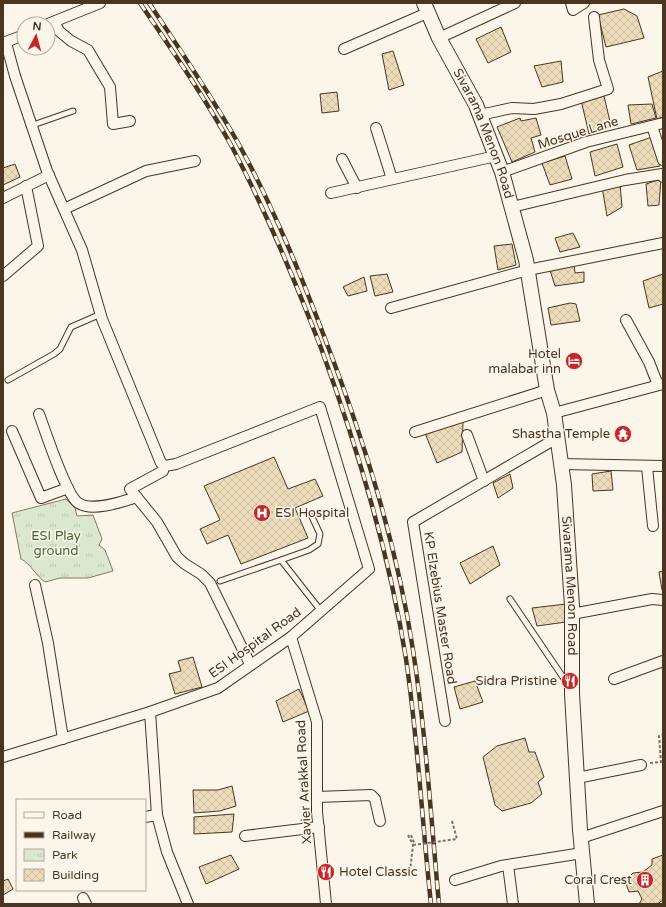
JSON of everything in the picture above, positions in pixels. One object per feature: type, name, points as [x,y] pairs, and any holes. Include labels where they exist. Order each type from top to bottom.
[{"type":"street","points":[[56,21],[100,3]]},
{"type":"street","points":[[439,38],[501,6],[515,3]]},
{"type":"street","points":[[571,3],[573,10],[584,3]]},
{"type":"street","points":[[344,49],[425,8]]},
{"type":"street","name":"Sivarama Menon Road","points":[[425,8],[439,38],[480,115],[502,172],[528,270],[547,390],[554,412],[561,464],[572,614],[573,691],[577,778],[587,904]]},
{"type":"street","points":[[480,115],[512,108],[534,109],[561,104],[608,88],[599,60],[594,17]]},
{"type":"street","points":[[56,28],[71,41],[88,50],[110,87],[113,124],[130,121]]},
{"type":"street","points":[[16,38],[4,43],[49,175],[82,250],[101,314]]},
{"type":"street","name":"Mosque Lane","points":[[502,172],[586,142],[663,123]]},
{"type":"street","points":[[652,126],[663,160]]},
{"type":"street","points":[[376,128],[392,179]]},
{"type":"street","points":[[331,193],[496,156]]},
{"type":"street","points":[[342,159],[357,188]]},
{"type":"street","points":[[64,209],[146,171],[195,160]]},
{"type":"street","points":[[512,207],[625,180],[662,174],[663,178]]},
{"type":"street","points":[[3,198],[49,175]]},
{"type":"street","points":[[3,276],[38,246],[26,186]]},
{"type":"street","points":[[391,308],[528,270],[663,243]]},
{"type":"street","name":"ESI Hospital Road","points":[[3,757],[150,712],[218,688],[250,664],[291,637],[370,569],[320,407],[176,464],[165,466],[162,463],[133,396],[101,314]]},
{"type":"street","points":[[554,412],[661,385],[626,320]]},
{"type":"street","points":[[415,432],[547,390]]},
{"type":"street","points":[[39,414],[68,488],[76,502],[86,506],[110,505],[137,497]]},
{"type":"street","points":[[12,431],[41,498],[68,488]]},
{"type":"street","points":[[467,435],[484,481]]},
{"type":"street","name":"KP Elzebius Master Road","points":[[445,721],[414,522],[557,438]]},
{"type":"street","points":[[561,464],[647,467],[663,466]]},
{"type":"street","points":[[647,467],[653,526]]},
{"type":"street","points":[[163,471],[130,489],[157,522],[177,557],[184,564],[201,574],[210,583],[250,664]]},
{"type":"street","points":[[35,585],[48,643],[63,739]]},
{"type":"street","points":[[572,614],[652,599],[663,600]]},
{"type":"street","name":"Xavier Arakkal Road","points":[[291,637],[317,722],[317,797],[326,904]]},
{"type":"street","points":[[614,678],[663,661]]},
{"type":"street","points":[[150,712],[157,815],[167,852],[188,904]]},
{"type":"street","points":[[577,778],[641,765]]},
{"type":"street","points":[[317,797],[371,795],[375,798],[380,822]]},
{"type":"street","points":[[581,838],[663,811]]},
{"type":"street","points":[[146,817],[157,815]]},
{"type":"street","points":[[244,836],[319,826]]},
{"type":"street","points":[[455,880],[508,865],[582,853]]},
{"type":"street","points":[[508,865],[513,904]]},
{"type":"lane","points":[[33,125],[73,111]]},
{"type":"lane","points":[[8,380],[54,354],[60,349],[71,327],[101,314]]},
{"type":"lane","points":[[220,581],[309,550],[318,544],[320,534],[312,517]]},
{"type":"lane","points":[[281,560],[321,611]]},
{"type":"lane","points":[[510,599],[573,691]]},
{"type":"path","points":[[641,765],[661,762],[659,736],[663,735]]},
{"type":"path","points":[[414,845],[457,840],[452,821]]},
{"type":"path","points":[[410,835],[414,845],[410,871]]},
{"type":"green space","name":"ESI Play ground","points":[[66,499],[75,508],[77,516],[93,515],[102,539],[99,545],[105,550],[113,571],[88,578],[60,578],[45,582],[27,563],[21,559],[12,513]]},
{"type":"building","points":[[624,9],[637,16],[644,38],[606,47],[598,15]]},
{"type":"building","points":[[501,27],[511,52],[488,63],[476,39]]},
{"type":"building","points":[[393,51],[404,85],[389,90],[382,54]]},
{"type":"building","points":[[561,61],[563,82],[542,87],[534,66]]},
{"type":"building","points":[[663,71],[663,117],[657,119],[648,77]]},
{"type":"building","points":[[337,92],[339,111],[322,113],[320,94]]},
{"type":"building","points":[[604,96],[611,126],[589,134],[581,100]]},
{"type":"building","points":[[652,104],[656,118],[631,124],[628,105]]},
{"type":"building","points":[[520,118],[521,121],[536,118],[541,135],[531,138],[535,152],[512,162],[497,127]]},
{"type":"building","points":[[652,137],[660,166],[637,170],[629,145]]},
{"type":"building","points":[[617,144],[623,167],[595,176],[590,152]]},
{"type":"building","points":[[565,156],[572,179],[550,185],[542,163]]},
{"type":"building","points":[[15,164],[20,177],[3,185],[3,168]]},
{"type":"building","points":[[661,179],[659,205],[648,206],[646,184]]},
{"type":"building","points":[[620,184],[622,207],[607,216],[602,187]]},
{"type":"building","points":[[573,233],[580,247],[560,252],[555,238]]},
{"type":"building","points":[[512,244],[516,265],[498,270],[494,246]]},
{"type":"building","points":[[574,264],[575,273],[584,272],[584,282],[555,286],[549,267]]},
{"type":"building","points":[[387,274],[393,292],[375,296],[370,276]]},
{"type":"building","points":[[663,274],[663,304],[649,308],[643,281]]},
{"type":"building","points":[[364,277],[367,291],[348,296],[343,287]]},
{"type":"building","points":[[570,303],[576,304],[580,321],[551,325],[548,308]]},
{"type":"building","points":[[463,421],[462,452],[437,463],[425,433]]},
{"type":"building","name":"ESI Hospital","points":[[274,457],[288,489],[315,479],[323,496],[295,508],[308,538],[241,564],[228,535],[207,544],[200,529],[220,520],[204,486]]},
{"type":"building","points":[[611,471],[613,490],[593,491],[592,474]]},
{"type":"building","points":[[510,474],[513,488],[498,498],[493,483]]},
{"type":"building","points":[[493,546],[500,565],[470,584],[460,563]]},
{"type":"building","points":[[663,571],[663,590],[662,590],[659,572]]},
{"type":"building","points":[[566,604],[566,622],[537,626],[532,608]]},
{"type":"building","points":[[193,657],[202,687],[175,694],[169,674],[181,671],[178,661]]},
{"type":"building","points":[[475,681],[483,702],[460,709],[454,687]]},
{"type":"building","points":[[299,689],[309,711],[283,722],[276,701]]},
{"type":"building","points":[[525,738],[529,752],[535,752],[544,777],[538,782],[542,794],[531,803],[502,811],[495,805],[483,757],[497,746]]},
{"type":"building","points":[[232,786],[236,806],[220,811],[194,813],[193,790],[218,790]]},
{"type":"building","points":[[234,814],[232,832],[194,834],[194,817]]},
{"type":"building","points":[[231,855],[239,869],[206,884],[199,867]]},
{"type":"building","name":"Coral Crest","points":[[663,855],[663,900],[657,904],[639,904],[642,899],[638,891],[629,892],[625,881],[633,873],[643,872],[652,865],[652,859]]},
{"type":"building","points":[[8,879],[13,889],[3,895],[3,881]]},
{"type":"railway","points":[[140,3],[210,109],[244,170],[268,220],[300,296],[321,348],[348,424],[371,501],[391,579],[406,659],[414,720],[431,904]]},
{"type":"railway","points":[[149,3],[227,123],[263,190],[297,267],[317,318],[341,381],[367,457],[389,533],[413,650],[425,745],[439,904]]},
{"type":"place","name":"Hotel malabar inn","points":[[574,361]]},
{"type":"place","name":"Shastha Temple","points":[[623,434]]},
{"type":"place","name":"ESI Hospital","points":[[262,513]]},
{"type":"place","name":"Sidra Pristine","points":[[570,681]]},
{"type":"place","name":"Hotel Classic","points":[[326,872]]},
{"type":"place","name":"Coral Crest","points":[[645,880]]}]
